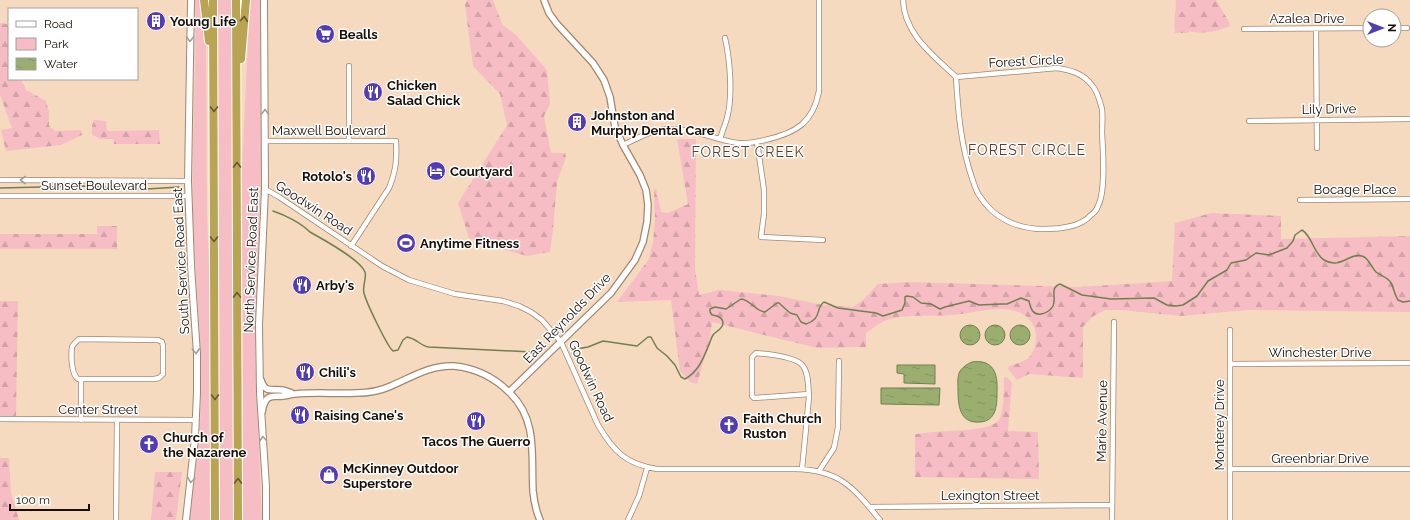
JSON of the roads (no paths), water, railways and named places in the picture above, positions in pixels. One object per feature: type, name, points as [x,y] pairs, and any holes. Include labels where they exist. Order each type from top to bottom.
[{"type":"highway","points":[[204,0],[214,91]]},
{"type":"highway","points":[[214,0],[215,520]]},
{"type":"highway","points":[[236,0],[238,520]]},
{"type":"highway","points":[[236,114],[246,0]]},
{"type":"main road","name":"South Service Road East","points":[[186,520],[196,420],[197,362],[188,196],[191,0]]},
{"type":"main road","name":"North Service Road East","points":[[264,0],[265,189],[259,325],[261,416],[266,486],[266,520]]},
{"type":"street","name":"East Reynolds Drive","points":[[509,392],[611,293],[635,260],[643,242],[647,222],[648,205],[646,190],[640,175],[623,145],[616,127],[610,97],[604,80],[593,63],[557,24],[549,13],[544,0]]},
{"type":"street","points":[[623,145],[655,131],[669,129],[690,131],[738,143],[757,142],[785,135],[801,127],[810,116],[815,106],[819,90],[819,0]]},
{"type":"street","points":[[903,0],[903,9],[911,30],[923,46],[956,77]]},
{"type":"street","name":"Azalea Drive","points":[[1244,29],[1362,28]]},
{"type":"street","points":[[1402,28],[1407,28]]},
{"type":"street","points":[[1316,29],[1317,148]]},
{"type":"street","points":[[720,139],[727,118],[730,98],[725,38]]},
{"type":"street","points":[[349,66],[349,141]]},
{"type":"street","name":"Forest Circle","points":[[1057,68],[1070,70],[1081,75],[1092,84],[1098,96],[1102,110],[1103,170],[1099,205],[1090,216],[1076,224],[1058,229],[1039,229],[1016,226],[988,208],[978,195],[964,149],[956,77],[1057,68]]},
{"type":"street","name":"Lily Drive","points":[[1249,121],[1410,119]]},
{"type":"street","name":"Maxwell Boulevard","points":[[265,142],[396,141],[396,167],[389,188],[351,246]]},
{"type":"street","points":[[757,142],[764,190],[764,214],[761,237],[823,240]]},
{"type":"street","name":"Sunset Boulevard","points":[[0,180],[188,181]]},
{"type":"street","name":"Goodwin Road","points":[[265,189],[382,266],[409,280],[455,294],[503,301],[519,306],[542,320],[561,342],[598,426],[620,455],[630,462],[647,468],[668,470],[802,469],[819,471],[837,477],[848,484],[880,520]]},
{"type":"street","name":"Sunset Boulevard","points":[[0,196],[188,196]]},
{"type":"street","name":"Bocage Place","points":[[1300,200],[1410,199]]},
{"type":"street","name":"Marie Avenue","points":[[1112,520],[1114,322]]},
{"type":"street","name":"Monterey Drive","points":[[1230,330],[1230,520]]},
{"type":"street","points":[[154,339],[160,340],[162,343],[164,370],[162,376],[159,378],[81,379],[75,377],[72,370],[72,347],[79,340],[154,339]]},
{"type":"street","points":[[802,469],[809,394],[806,372],[803,366],[798,362],[756,353],[752,357],[752,396],[754,398],[809,394]]},
{"type":"street","points":[[819,471],[834,448],[838,427],[839,361]]},
{"type":"street","name":"Winchester Drive","points":[[1230,364],[1410,363]]},
{"type":"street","points":[[261,416],[265,402],[268,398],[294,394],[373,392],[392,386],[426,370],[453,366],[471,370],[490,377],[509,392],[524,413],[530,428],[533,444],[533,492],[540,520]]},
{"type":"street","points":[[260,374],[263,385],[266,389],[294,394]]},
{"type":"street","points":[[81,379],[81,420]]},
{"type":"street","name":"Center Street","points":[[0,419],[196,420]]},
{"type":"street","points":[[116,520],[117,420]]},
{"type":"street","points":[[628,520],[639,496],[647,468]]},
{"type":"street","name":"Greenbriar Drive","points":[[1230,469],[1410,469]]},
{"type":"street","name":"Lexington Street","points":[[869,507],[1111,505]]},
{"type":"water","points":[[970,325],[977,328],[980,335],[977,342],[970,345],[963,342],[960,335],[963,328]]},
{"type":"water","points":[[995,325],[1002,328],[1005,335],[1002,342],[995,345],[988,342],[985,335],[988,328]]},
{"type":"water","points":[[1020,325],[1027,328],[1030,335],[1027,342],[1020,345],[1013,342],[1010,335],[1013,328]]},
{"type":"water","points":[[972,362],[985,363],[993,369],[995,373],[997,384],[997,401],[993,415],[986,421],[973,422],[968,420],[961,412],[959,407],[959,373],[964,367]]},
{"type":"water","points":[[897,365],[935,365],[935,384],[904,383],[904,374],[897,373]]},
{"type":"water","points":[[881,388],[940,388],[939,405],[881,404]]},
{"type":"waterway","points":[[0,188],[83,186],[147,189],[179,187]]},
{"type":"waterway","points":[[273,211],[298,222],[310,232],[349,255],[362,267],[365,272],[364,291],[366,298],[372,314],[393,351],[398,350],[403,340],[407,337],[429,347],[532,352]]},
{"type":"waterway","points":[[576,349],[588,347],[603,341],[637,346],[648,337],[651,337],[657,348],[667,356],[675,365],[681,377],[685,379],[690,376],[700,365],[713,335],[723,325],[722,319],[712,315],[710,309],[715,307],[726,309],[741,299],[748,301],[758,310],[765,312],[779,303],[790,313],[797,315],[801,322],[806,324],[815,319],[821,304],[824,302],[838,308],[876,313],[883,316],[902,310],[905,303],[905,297],[907,296],[913,297],[921,303],[931,304],[940,309],[969,301],[979,305],[1007,304],[1021,298],[1029,301],[1031,309],[1034,312],[1037,314],[1043,314],[1049,311],[1053,306],[1054,291],[1060,284],[1082,295],[1111,299],[1154,298],[1167,305],[1183,305],[1197,296],[1208,281],[1227,270],[1231,263],[1246,260],[1256,253],[1269,255],[1287,248],[1293,241],[1295,235],[1302,230],[1309,237],[1317,253],[1324,260],[1330,263],[1335,263],[1353,256],[1362,256],[1368,261],[1376,272],[1390,281],[1398,300],[1403,302],[1410,301]]},
{"type":"place","name":"Young Life","points":[[156,21]]},
{"type":"place","name":"Bealls","points":[[325,34]]},
{"type":"place","name":"Chicken Salad Chick","points":[[373,92]]},
{"type":"place","name":"Johnston and Murphy Dental Care","points":[[577,122]]},
{"type":"place","name":"Courtyard","points":[[436,171]]},
{"type":"place","name":"Rotolo's","points":[[366,176]]},
{"type":"place","name":"Anytime Fitness","points":[[406,243]]},
{"type":"place","name":"Arby's","points":[[302,285]]},
{"type":"place","name":"Chili's","points":[[305,372]]},
{"type":"place","name":"Raising Cane's","points":[[300,415]]},
{"type":"place","name":"Tacos The Guerro","points":[[476,421]]},
{"type":"place","name":"Faith Church Ruston","points":[[729,425]]},
{"type":"place","name":"Church of the Nazarene","points":[[149,444]]},
{"type":"place","name":"McKinney Outdoor Superstore","points":[[329,475]]},
{"type":"district","name":"FOREST CIRCLE","points":[[1027,150]]},
{"type":"district","name":"FOREST CREEK","points":[[748,152]]}]
